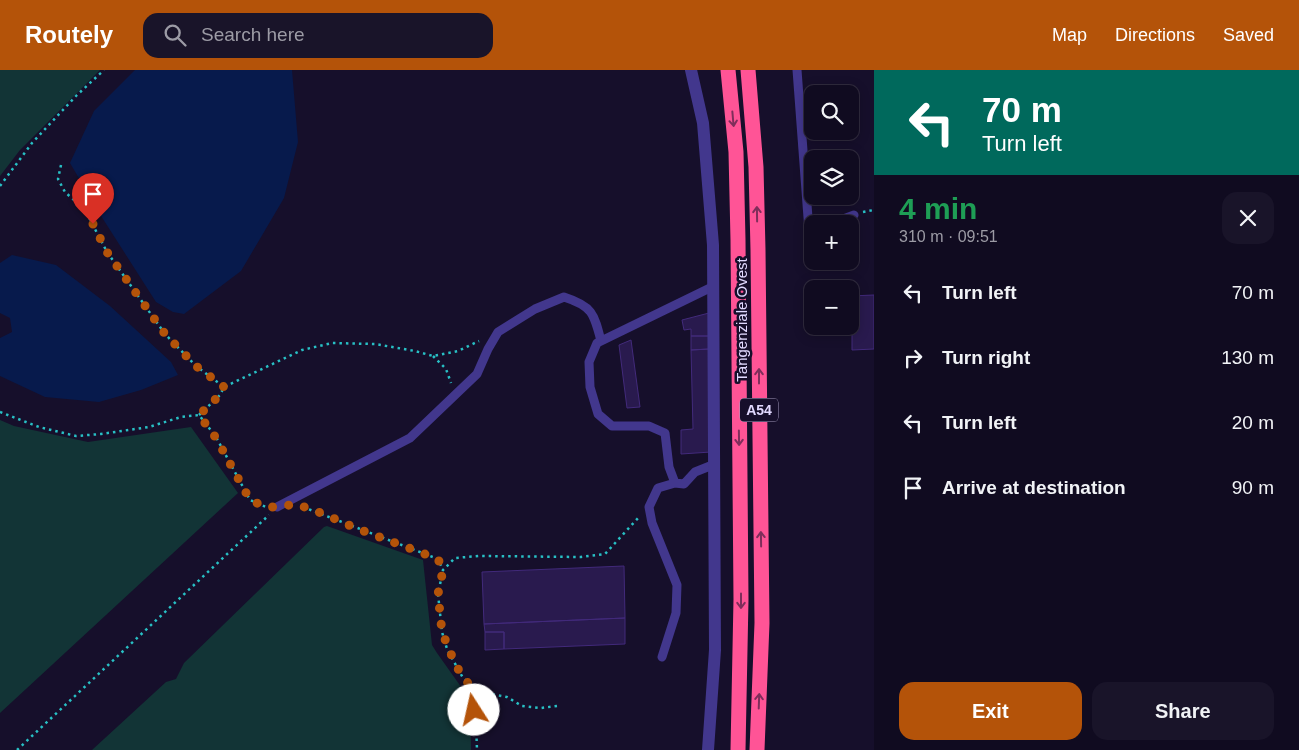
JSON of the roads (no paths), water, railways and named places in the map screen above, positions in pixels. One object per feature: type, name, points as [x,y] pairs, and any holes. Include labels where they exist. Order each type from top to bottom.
[{"type":"highway","name":"Tangenziale Ovest","points":[[728,70],[736,152],[738,240],[741,599],[738,750]]},
{"type":"highway","name":"Tangenziale Ovest","points":[[748,70],[756,167],[758,250],[762,623],[757,750]]},
{"type":"street","points":[[691,70],[703,124],[713,245],[715,650],[708,750]]},
{"type":"lane","points":[[796,70],[808,215]]},
{"type":"lane","points":[[675,483],[670,467],[665,432],[649,426],[612,426],[598,414],[590,387],[589,362],[597,343],[714,286]]},
{"type":"lane","points":[[277,507],[410,438],[477,374],[498,332],[536,309],[564,297],[581,302],[594,316],[601,341]]},
{"type":"lane","points":[[662,657],[676,613],[677,585],[652,523],[648,507],[658,488],[675,483],[684,484],[694,472],[715,464]]},
{"type":"water","points":[[135,70],[292,70],[298,142],[284,198],[241,271],[184,314],[173,312],[156,302],[70,163],[94,111]]},
{"type":"water","points":[[12,255],[56,265],[110,306],[171,362],[178,375],[141,390],[99,402],[45,397],[0,376],[0,338],[12,332],[10,318],[0,313],[0,263]]}]
